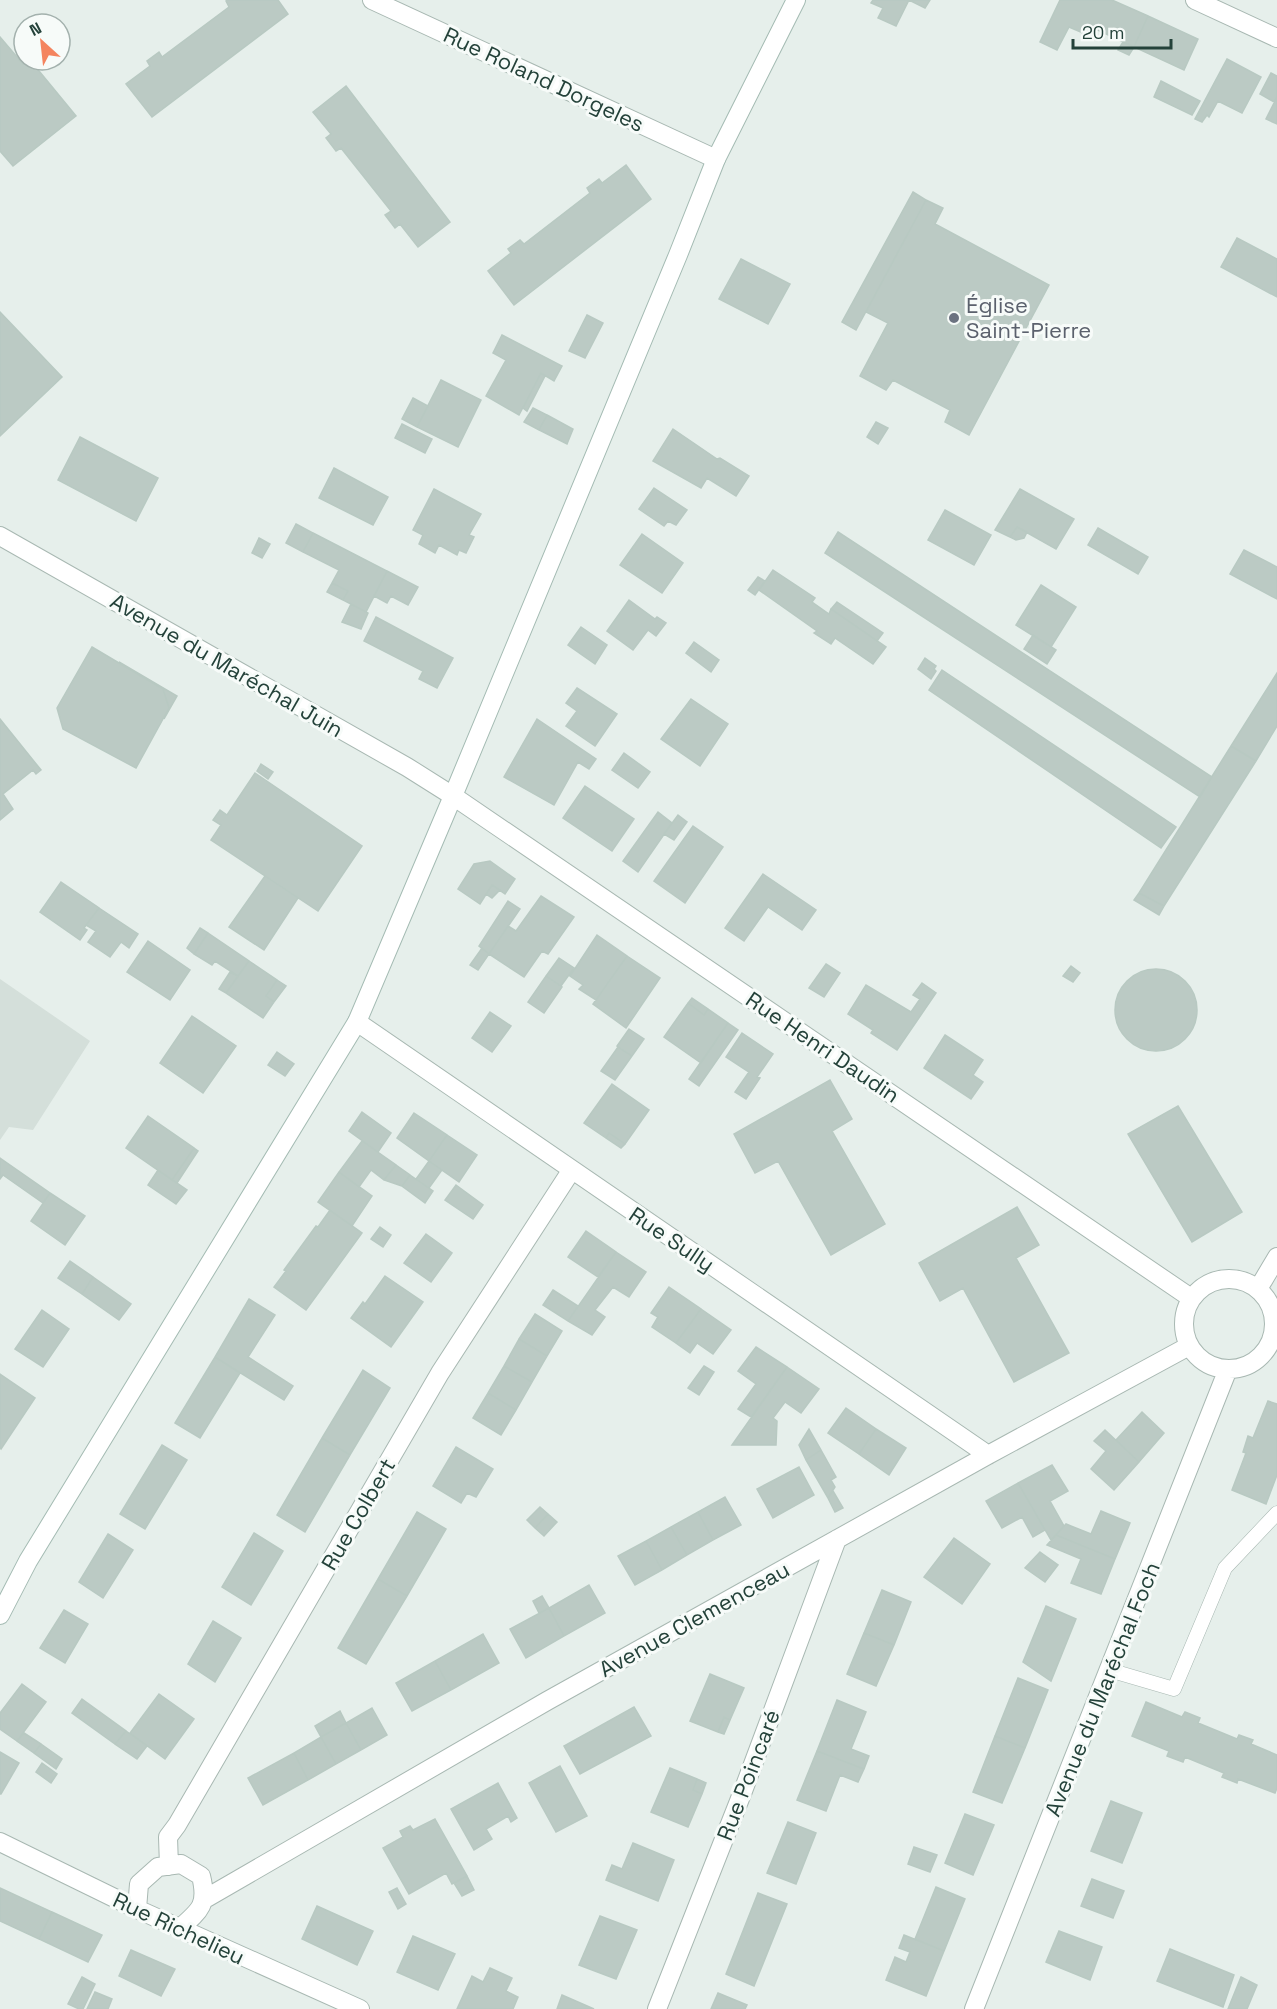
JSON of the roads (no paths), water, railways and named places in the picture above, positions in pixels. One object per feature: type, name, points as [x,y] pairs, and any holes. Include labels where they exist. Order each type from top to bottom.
[{"type":"street","name":"Rue Roland Dorgeles","points":[[372,0],[716,159]]},
{"type":"street","points":[[0,1615],[28,1561],[357,1022],[674,266],[716,159],[796,0]]},
{"type":"street","points":[[1195,0],[1277,38]]},
{"type":"street","name":"Avenue du Maréchal Juin","points":[[0,536],[407,766],[453,796]]},
{"type":"street","name":"Rue Henri Daudin","points":[[453,796],[1191,1299]]},
{"type":"street","name":"Rue Sully","points":[[357,1022],[988,1455]]},
{"type":"street","name":"Rue Colbert","points":[[169,1866],[168,1837],[183,1815],[440,1373],[571,1171]]},
{"type":"street","points":[[1258,1288],[1277,1257]]},
{"type":"street","points":[[1230,1278],[1244,1281],[1258,1288],[1268,1300],[1273,1315],[1273,1348],[1252,1363],[1240,1368],[1228,1369],[1213,1366],[1199,1358],[1189,1346],[1184,1322],[1191,1299],[1202,1288],[1215,1281],[1230,1278]]},
{"type":"street","name":"Avenue Clemenceau","points":[[203,1900],[547,1701],[988,1455],[1189,1346]]},
{"type":"street","name":"Avenue du Maréchal Foch","points":[[974,2009],[1228,1369]]},
{"type":"street","name":"Rue Poincaré","points":[[657,2009],[747,1780],[837,1539]]},
{"type":"street","name":"Rue Richelieu","points":[[0,1842],[137,1909],[360,2009]]},
{"type":"street","points":[[137,1909],[139,1884],[158,1867],[181,1864],[201,1876],[206,1894],[197,1913],[180,1928]]},
{"type":"lane","points":[[1109,1670],[1174,1689],[1225,1568],[1277,1513]]},
{"type":"place","name":"Église Saint-Pierre","points":[[954,318]]}]
